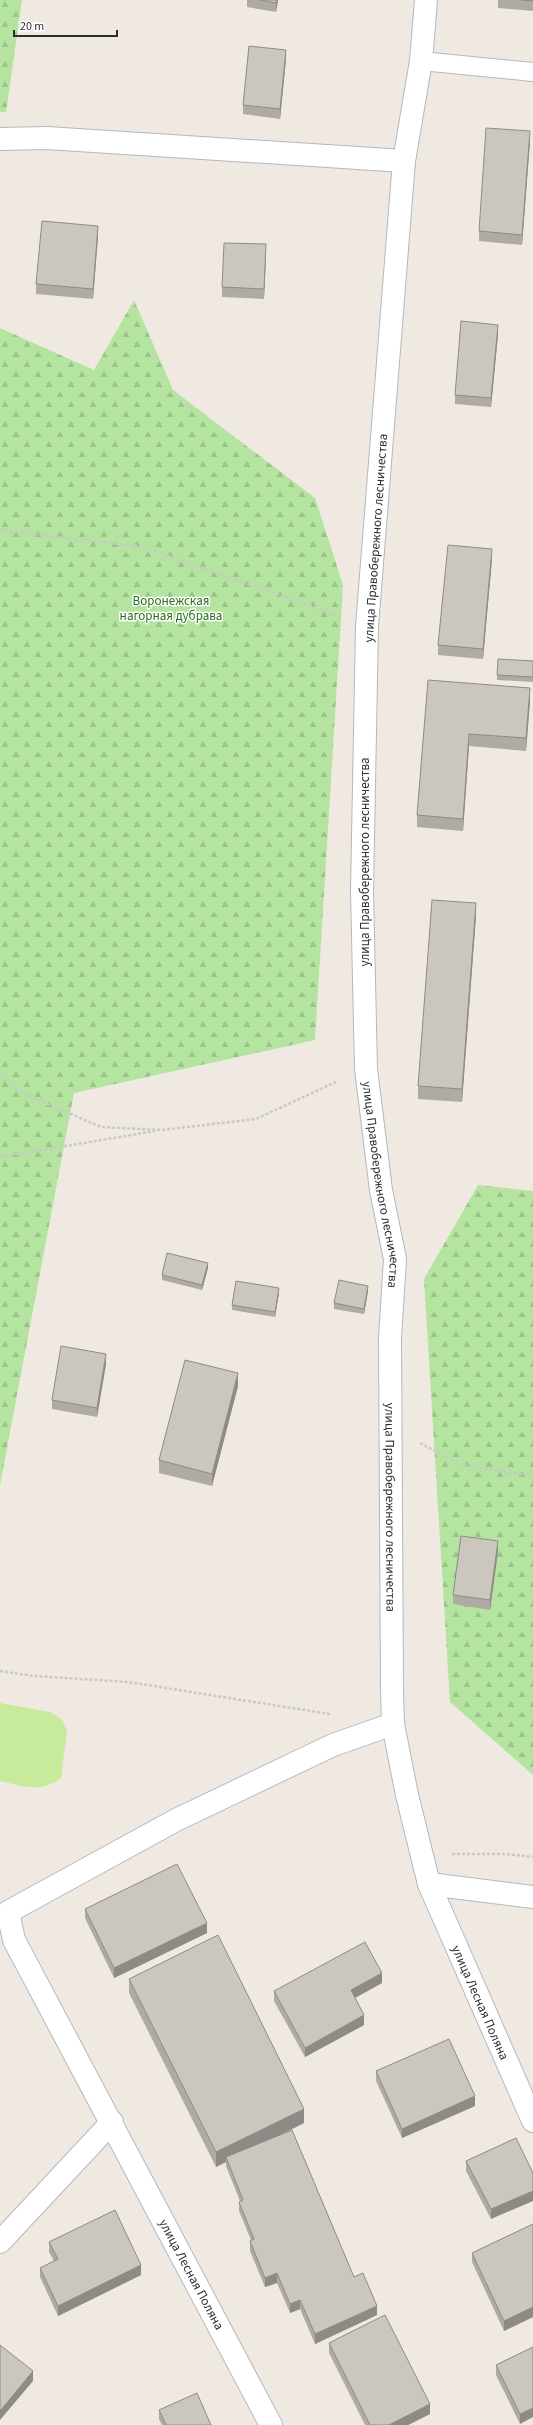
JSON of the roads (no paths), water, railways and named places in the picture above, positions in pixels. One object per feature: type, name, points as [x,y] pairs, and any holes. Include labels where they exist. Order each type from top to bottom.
[{"type":"street","name":"улица Правобережного лесничества","points":[[393,1724],[392,1430],[390,1338],[396,1259],[381,1190],[366,1068],[362,891],[368,626],[404,161],[421,61],[426,0]]},
{"type":"street","points":[[0,139],[47,138],[404,161]]},
{"type":"street","name":"улица Лесная Поляна","points":[[271,2425],[112,2122],[14,1940],[8,1912],[184,1817],[333,1745],[393,1724],[407,1795],[429,1884],[533,2121]]},
{"type":"street","points":[[429,1884],[533,1897]]},
{"type":"street","points":[[0,2242],[112,2122]]},
{"type":"lane","points":[[421,61],[533,72]]},
{"type":"park label","name":"Воронежская нагорная дубрава","points":[[171,608]]}]
